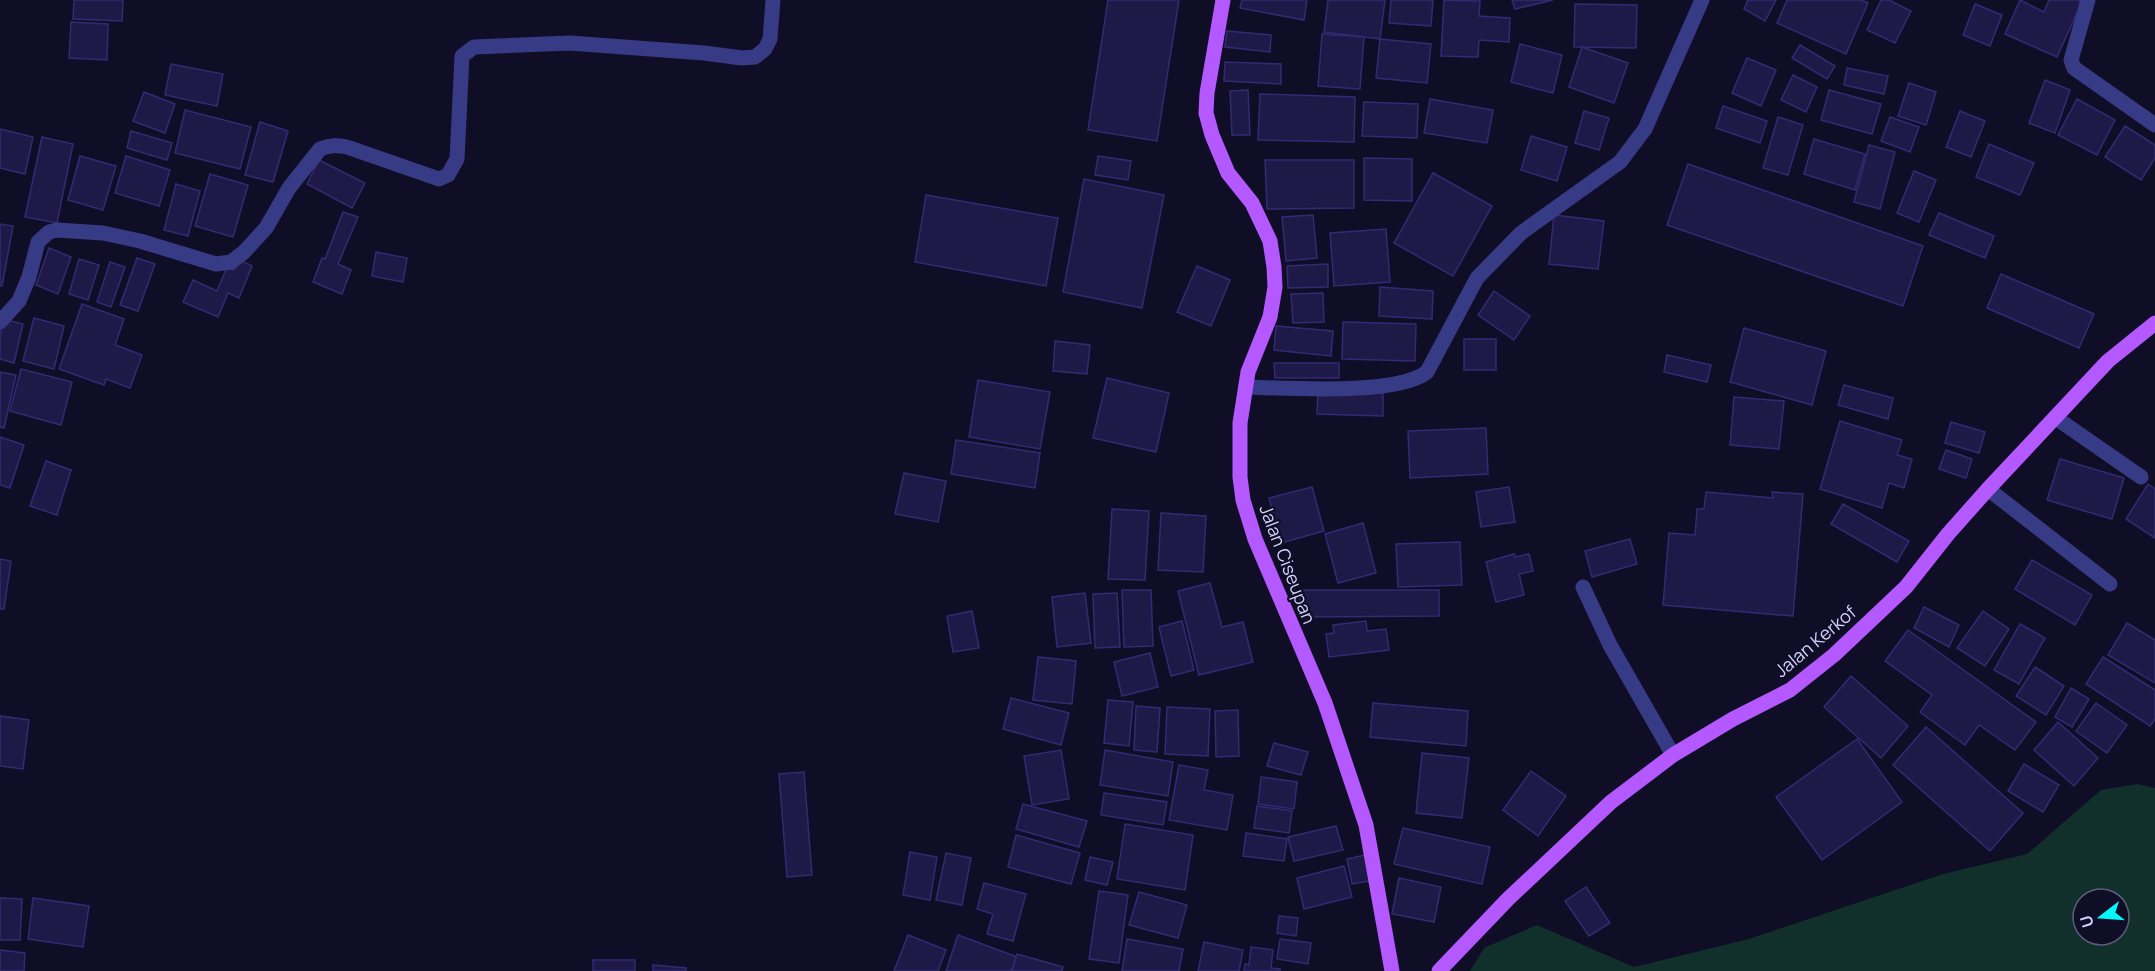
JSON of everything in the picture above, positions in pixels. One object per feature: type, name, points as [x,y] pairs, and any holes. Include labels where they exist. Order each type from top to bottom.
[{"type":"main road","name":"Jalan Ciseupan","points":[[1223,0],[1207,93],[1206,113],[1228,172],[1252,203],[1270,241],[1275,287],[1270,317],[1248,372],[1240,423],[1240,477],[1243,500],[1255,539],[1325,703],[1366,825],[1392,971]]},
{"type":"main road","name":"Jalan Kerkof","points":[[1439,971],[1508,899],[1611,802],[1673,755],[1790,690],[1834,655],[1906,587],[1988,489],[2108,361],[2155,323]]},
{"type":"street","points":[[0,322],[19,301],[29,277],[38,242],[49,232],[57,230],[103,233],[140,241],[216,264],[231,262],[244,252],[266,228],[289,188],[320,149],[326,146],[347,147],[439,179],[448,175],[457,159],[462,56],[474,47],[570,43],[704,52],[742,58],[755,57],[765,49],[770,39],[773,0]]},
{"type":"street","points":[[1246,387],[1366,388],[1419,378],[1427,372],[1477,278],[1521,233],[1620,162],[1646,129],[1702,0]]},
{"type":"street","points":[[2088,0],[2071,60],[2072,65],[2083,76],[2155,125]]},
{"type":"street","points":[[2056,418],[2142,477]]},
{"type":"street","points":[[1988,489],[2110,584]]},
{"type":"street","points":[[1583,587],[1610,645],[1673,755]]},
{"type":"green space","points":[[2137,784],[2155,788],[2155,971],[1470,971],[1484,948],[1537,925],[1634,967],[1749,939],[1943,874],[2027,854],[2101,790]]},
{"type":"building","points":[[74,0],[123,0],[122,21],[73,19]]},
{"type":"building","points":[[1108,0],[1179,0],[1157,141],[1088,130]]},
{"type":"building","points":[[1242,0],[1307,0],[1304,20],[1240,8]]},
{"type":"building","points":[[1328,0],[1385,0],[1380,39],[1324,32]]},
{"type":"building","points":[[1391,0],[1433,0],[1431,26],[1389,23]]},
{"type":"building","points":[[1444,0],[1480,1],[1479,16],[1510,18],[1509,42],[1479,40],[1478,57],[1441,56]]},
{"type":"building","points":[[1512,0],[1553,0],[1515,9]]},
{"type":"building","points":[[1748,0],[1776,0],[1765,21],[1744,9]]},
{"type":"building","points":[[1787,0],[1861,0],[1868,3],[1846,54],[1777,23]]},
{"type":"building","points":[[1881,0],[1889,0],[1911,11],[1895,43],[1867,30]]},
{"type":"building","points":[[2020,0],[2044,12],[2049,0],[2082,2],[2057,57],[2005,34]]},
{"type":"building","points":[[1575,4],[1637,5],[1636,48],[1574,47]]},
{"type":"building","points":[[1975,4],[2002,15],[1990,46],[1963,35]]},
{"type":"building","points":[[71,22],[108,24],[107,60],[69,58]]},
{"type":"building","points":[[1227,31],[1271,35],[1270,52],[1225,47]]},
{"type":"building","points":[[1322,34],[1364,37],[1360,89],[1318,86]]},
{"type":"building","points":[[1380,39],[1431,44],[1427,83],[1376,78]]},
{"type":"building","points":[[1520,44],[1562,55],[1553,93],[1511,82]]},
{"type":"building","points":[[1800,45],[1835,66],[1827,79],[1792,58]]},
{"type":"building","points":[[1582,47],[1628,63],[1614,103],[1569,87]]},
{"type":"building","points":[[1747,58],[1776,70],[1761,106],[1732,93]]},
{"type":"building","points":[[1225,62],[1281,64],[1281,84],[1224,81]]},
{"type":"building","points":[[171,64],[223,74],[217,106],[165,95]]},
{"type":"building","points":[[1847,68],[1888,76],[1884,94],[1844,85]]},
{"type":"building","points":[[1793,75],[1817,87],[1806,112],[1781,100]]},
{"type":"building","points":[[2045,80],[2070,90],[2055,133],[2029,123]]},
{"type":"building","points":[[1909,83],[1936,92],[1926,125],[1898,116]]},
{"type":"building","points":[[1248,90],[1250,135],[1232,135],[1230,91]]},
{"type":"building","points":[[1829,90],[1881,104],[1872,134],[1821,120]]},
{"type":"building","points":[[144,92],[175,104],[165,133],[133,121]]},
{"type":"building","points":[[1260,94],[1355,97],[1354,142],[1258,140]]},
{"type":"building","points":[[1430,99],[1493,110],[1487,143],[1424,133]]},
{"type":"building","points":[[2077,99],[2115,120],[2097,155],[2058,135]]},
{"type":"building","points":[[1364,102],[1418,104],[1417,138],[1362,136]]},
{"type":"building","points":[[1723,106],[1767,121],[1760,143],[1716,128]]},
{"type":"building","points":[[185,110],[251,127],[240,169],[175,153]]},
{"type":"building","points":[[1584,111],[1609,118],[1599,150],[1575,143]]},
{"type":"building","points":[[1960,111],[1985,121],[1971,157],[1946,147]]},
{"type":"building","points":[[1778,117],[1803,125],[1788,175],[1763,168]]},
{"type":"building","points":[[1890,117],[1919,127],[1910,152],[1881,141]]},
{"type":"building","points":[[260,122],[288,131],[273,182],[245,175]]},
{"type":"building","points":[[2125,126],[2155,145],[2155,158],[2141,180],[2105,157]]},
{"type":"building","points":[[0,129],[33,137],[25,174],[0,168]]},
{"type":"building","points":[[131,131],[172,143],[167,160],[127,148]]},
{"type":"building","points":[[1531,136],[1567,147],[1557,181],[1521,170]]},
{"type":"building","points":[[42,137],[73,144],[57,223],[25,217]]},
{"type":"building","points":[[1814,139],[1865,154],[1855,190],[1804,174]]},
{"type":"building","points":[[1989,144],[2034,163],[2020,195],[1976,177]]},
{"type":"building","points":[[1869,145],[1895,152],[1880,209],[1854,202]]},
{"type":"building","points":[[80,156],[116,166],[103,210],[68,200]]},
{"type":"building","points":[[126,156],[170,170],[159,206],[115,193]]},
{"type":"building","points":[[1098,156],[1131,161],[1128,180],[1095,175]]},
{"type":"building","points":[[1364,158],[1412,159],[1412,201],[1364,200]]},
{"type":"building","points":[[319,160],[365,183],[352,208],[307,184]]},
{"type":"building","points":[[1265,160],[1354,160],[1354,208],[1267,209]]},
{"type":"building","points":[[1688,164],[1923,246],[1903,306],[1667,225]]},
{"type":"building","points":[[1914,171],[1936,180],[1919,222],[1897,213]]},
{"type":"building","points":[[1433,173],[1492,206],[1453,276],[1394,243]]},
{"type":"building","points":[[210,174],[248,185],[233,237],[195,226]]},
{"type":"building","points":[[1084,179],[1164,195],[1142,308],[1063,292]]},
{"type":"building","points":[[176,184],[200,191],[188,236],[164,230]]},
{"type":"building","points":[[926,195],[1058,218],[1046,286],[915,262]]},
{"type":"building","points":[[343,212],[358,217],[338,264],[351,270],[342,294],[313,282],[322,258],[325,259]]},
{"type":"building","points":[[1939,213],[1994,236],[1985,258],[1929,235]]},
{"type":"building","points":[[1313,215],[1317,258],[1286,261],[1282,217]]},
{"type":"building","points":[[1554,215],[1604,221],[1598,269],[1549,264]]},
{"type":"building","points":[[0,224],[13,226],[2,286],[0,286]]},
{"type":"building","points":[[1386,229],[1390,282],[1334,286],[1330,233]]},
{"type":"building","points":[[49,248],[71,257],[58,294],[36,285]]},
{"type":"building","points":[[376,252],[407,258],[403,282],[372,276]]},
{"type":"building","points":[[137,258],[155,264],[138,311],[120,305]]},
{"type":"building","points":[[79,259],[99,265],[88,300],[69,294]]},
{"type":"building","points":[[238,259],[252,266],[239,298],[228,293],[218,317],[183,302],[193,280],[217,291],[227,267],[234,270]]},
{"type":"building","points":[[110,262],[125,267],[111,307],[97,302]]},
{"type":"building","points":[[1328,264],[1328,287],[1288,288],[1287,266]]},
{"type":"building","points":[[1197,266],[1230,280],[1211,326],[1177,312]]},
{"type":"building","points":[[2001,274],[2094,314],[2079,348],[1987,308]]},
{"type":"building","points":[[1380,287],[1433,291],[1432,319],[1379,316]]},
{"type":"building","points":[[1494,291],[1530,316],[1514,340],[1478,315]]},
{"type":"building","points":[[1323,293],[1324,322],[1293,323],[1291,294]]},
{"type":"building","points":[[82,304],[124,319],[115,345],[142,355],[130,388],[106,379],[104,385],[59,369]]},
{"type":"building","points":[[34,318],[64,326],[54,369],[23,361]]},
{"type":"building","points":[[3,319],[23,324],[14,363],[0,359]]},
{"type":"building","points":[[1343,322],[1416,324],[1415,361],[1342,359]]},
{"type":"building","points":[[1276,326],[1333,331],[1331,356],[1274,350]]},
{"type":"building","points":[[1744,328],[1826,351],[1812,405],[1730,382]]},
{"type":"building","points":[[1464,339],[1496,339],[1496,370],[1464,370]]},
{"type":"building","points":[[1055,341],[1090,345],[1087,374],[1053,371]]},
{"type":"building","points":[[1667,355],[1711,365],[1707,382],[1664,372]]},
{"type":"building","points":[[1274,363],[1339,363],[1339,378],[1275,378]]},
{"type":"building","points":[[21,369],[72,382],[61,425],[10,411]]},
{"type":"building","points":[[0,372],[16,375],[4,428],[0,427]]},
{"type":"building","points":[[1107,378],[1169,393],[1156,452],[1093,438]]},
{"type":"building","points":[[978,380],[1050,392],[1040,449],[969,437]]},
{"type":"building","points":[[1844,385],[1893,398],[1888,419],[1838,405]]},
{"type":"building","points":[[1318,391],[1383,393],[1383,416],[1317,414]]},
{"type":"building","points":[[1734,397],[1784,401],[1779,449],[1730,445]]},
{"type":"building","points":[[1840,421],[1902,440],[1897,455],[1912,459],[1904,488],[1889,483],[1882,508],[1820,489]]},
{"type":"building","points":[[1951,422],[1985,432],[1979,453],[1945,443]]},
{"type":"building","points":[[1486,428],[1488,474],[1410,478],[1408,431]]},
{"type":"building","points":[[0,437],[24,445],[10,488],[0,485]]},
{"type":"building","points":[[956,440],[1040,453],[1035,488],[951,474]]},
{"type":"building","points":[[1946,450],[1972,459],[1966,478],[1939,469]]},
{"type":"building","points":[[2060,459],[2124,478],[2112,519],[2047,500]]},
{"type":"building","points":[[46,461],[71,470],[57,515],[30,506]]},
{"type":"building","points":[[904,473],[946,481],[938,522],[895,514]]},
{"type":"building","points":[[2148,484],[2155,489],[2155,538],[2126,519]]},
{"type":"building","points":[[1312,487],[1324,531],[1281,543],[1269,498]]},
{"type":"building","points":[[1509,487],[1515,522],[1481,527],[1476,492]]},
{"type":"building","points":[[1706,492],[1773,498],[1772,492],[1803,494],[1793,616],[1663,605],[1669,533],[1695,535],[1697,509],[1704,509]]},
{"type":"building","points":[[1843,504],[1909,541],[1897,562],[1831,524]]},
{"type":"building","points":[[1112,509],[1149,511],[1145,580],[1108,579]]},
{"type":"building","points":[[1161,513],[1206,516],[1203,572],[1158,570]]},
{"type":"building","points":[[1363,523],[1376,573],[1338,583],[1325,534]]},
{"type":"building","points":[[1630,539],[1637,564],[1592,577],[1585,551]]},
{"type":"building","points":[[1460,542],[1462,585],[1398,587],[1396,544]]},
{"type":"building","points":[[1514,554],[1515,557],[1529,554],[1533,571],[1519,574],[1524,595],[1496,602],[1486,562]]},
{"type":"building","points":[[0,559],[11,561],[4,609],[0,609]]},
{"type":"building","points":[[2032,560],[2092,595],[2075,625],[2015,589]]},
{"type":"building","points":[[1210,583],[1222,627],[1243,622],[1253,662],[1199,675],[1178,591]]},
{"type":"building","points":[[1122,590],[1151,590],[1153,646],[1124,647]]},
{"type":"building","points":[[1299,590],[1439,590],[1439,616],[1300,617]]},
{"type":"building","points":[[1085,593],[1091,643],[1057,647],[1052,597]]},
{"type":"building","points":[[1117,593],[1120,647],[1095,648],[1093,594]]},
{"type":"building","points":[[1924,607],[1959,625],[1949,647],[1914,628]]},
{"type":"building","points":[[972,611],[979,648],[953,652],[947,616]]},
{"type":"building","points":[[1983,611],[2009,629],[1985,666],[1957,648]]},
{"type":"building","points":[[1182,621],[1194,670],[1171,676],[1159,627]]},
{"type":"building","points":[[1366,621],[1367,631],[1386,629],[1389,650],[1329,657],[1326,634],[1334,633],[1333,625]]},
{"type":"building","points":[[2127,623],[2155,640],[2155,683],[2108,655]]},
{"type":"building","points":[[2020,624],[2045,638],[2019,684],[1994,670]]},
{"type":"building","points":[[1908,630],[2036,722],[2015,750],[1979,725],[1965,745],[1920,712],[1932,695],[1885,661]]},
{"type":"building","points":[[1150,653],[1158,687],[1122,696],[1114,662]]},
{"type":"building","points":[[1038,657],[1076,661],[1072,704],[1033,700]]},
{"type":"building","points":[[2103,657],[2155,690],[2155,719],[2150,726],[2086,684]]},
{"type":"building","points":[[2035,667],[2064,686],[2046,715],[2016,696]]},
{"type":"building","points":[[1851,676],[1908,726],[1881,758],[1824,707]]},
{"type":"building","points":[[2071,688],[2089,699],[2072,727],[2055,717]]},
{"type":"building","points":[[1011,698],[1069,713],[1061,745],[1003,729]]},
{"type":"building","points":[[1108,700],[1133,702],[1129,746],[1104,743]]},
{"type":"building","points":[[1373,703],[1468,711],[1466,746],[1370,737]]},
{"type":"building","points":[[2096,703],[2127,725],[2107,753],[2076,731]]},
{"type":"building","points":[[1136,706],[1160,708],[1157,752],[1134,750]]},
{"type":"building","points":[[1167,707],[1210,709],[1208,756],[1165,754]]},
{"type":"building","points":[[1238,710],[1239,756],[1216,757],[1215,711]]},
{"type":"building","points":[[0,716],[29,720],[23,769],[0,766]]},
{"type":"building","points":[[2058,722],[2098,758],[2074,786],[2034,750]]},
{"type":"building","points":[[1926,727],[2023,813],[1990,851],[1893,765]]},
{"type":"building","points":[[1857,739],[1902,802],[1822,860],[1776,797]]},
{"type":"building","points":[[1274,743],[1308,752],[1301,775],[1267,766]]},
{"type":"building","points":[[1061,750],[1069,799],[1032,805],[1024,756]]},
{"type":"building","points":[[1105,750],[1173,762],[1168,796],[1100,785]]},
{"type":"building","points":[[1422,753],[1469,758],[1462,818],[1416,813]]},
{"type":"building","points":[[2024,764],[2059,785],[2043,812],[2008,791]]},
{"type":"building","points":[[1179,765],[1208,770],[1204,790],[1233,795],[1227,830],[1169,820]]},
{"type":"building","points":[[1531,771],[1566,796],[1538,836],[1503,810]]},
{"type":"building","points":[[804,772],[812,875],[787,877],[779,774]]},
{"type":"building","points":[[1261,777],[1297,782],[1294,809],[1258,804]]},
{"type":"building","points":[[1104,793],[1167,802],[1163,825],[1101,815]]},
{"type":"building","points":[[1023,804],[1087,821],[1079,847],[1016,829]]},
{"type":"building","points":[[1257,806],[1292,811],[1289,833],[1254,828]]},
{"type":"building","points":[[1125,824],[1193,835],[1185,890],[1117,879]]},
{"type":"building","points":[[1336,826],[1343,850],[1294,861],[1288,837]]},
{"type":"building","points":[[1403,828],[1490,847],[1482,884],[1394,864]]},
{"type":"building","points":[[1246,833],[1287,839],[1284,861],[1243,856]]},
{"type":"building","points":[[1016,835],[1080,853],[1071,884],[1008,867]]},
{"type":"building","points":[[910,852],[937,857],[930,900],[903,895]]},
{"type":"building","points":[[946,853],[971,858],[962,905],[936,900]]},
{"type":"building","points":[[1365,855],[1370,881],[1352,884],[1347,859]]},
{"type":"building","points":[[1090,857],[1113,862],[1107,885],[1085,880]]},
{"type":"building","points":[[1344,866],[1352,897],[1304,909],[1297,878]]},
{"type":"building","points":[[1399,878],[1441,887],[1434,922],[1392,914]]},
{"type":"building","points":[[984,883],[1026,894],[1013,941],[987,934],[993,914],[977,909]]},
{"type":"building","points":[[1586,887],[1610,923],[1589,936],[1565,901]]},
{"type":"building","points":[[1099,891],[1128,895],[1119,963],[1089,959]]},
{"type":"building","points":[[1139,892],[1187,905],[1178,938],[1129,925]]},
{"type":"building","points":[[0,898],[22,899],[20,940],[0,940]]},
{"type":"building","points":[[33,898],[89,906],[83,947],[28,939]]},
{"type":"building","points":[[1279,916],[1298,918],[1296,936],[1277,933]]},
{"type":"building","points":[[908,935],[946,950],[938,971],[894,971]]},
{"type":"building","points":[[958,935],[1017,957],[1011,971],[946,971]]},
{"type":"building","points":[[1127,939],[1183,949],[1179,971],[1122,971]]},
{"type":"building","points":[[1280,939],[1311,943],[1308,964],[1277,959]]},
{"type":"building","points":[[1204,942],[1243,950],[1239,971],[1198,971]]},
{"type":"building","points":[[1251,947],[1273,950],[1271,968],[1280,969],[1280,971],[1244,971],[1245,964],[1249,965]]},
{"type":"building","points":[[0,950],[25,953],[24,971],[0,971]]},
{"type":"building","points":[[1017,954],[1063,967],[1062,971],[1012,971]]},
{"type":"building","points":[[593,960],[635,960],[635,971],[593,971]]},
{"type":"building","points":[[653,965],[686,968],[686,971],[653,971]]}]
